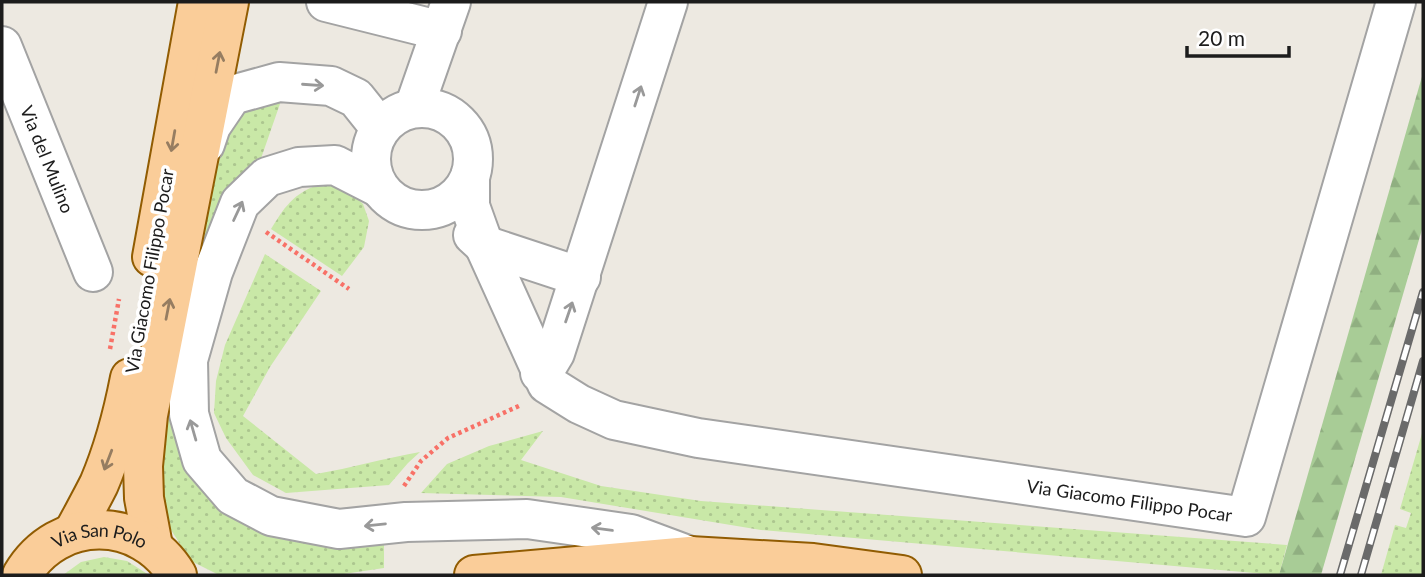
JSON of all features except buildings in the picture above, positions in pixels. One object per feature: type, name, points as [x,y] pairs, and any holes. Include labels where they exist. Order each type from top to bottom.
[{"type":"main road","name":"Via Giacomo Filippo Pocar","points":[[74,533],[98,485],[120,427],[198,2]]},
{"type":"main road","name":"Via Giacomo Filippo Pocar","points":[[153,546],[144,498],[143,467],[148,415],[229,2]]},
{"type":"main road","name":"Via San Polo","points":[[22,575],[37,555],[54,542],[74,533],[101,529],[128,533],[153,546],[169,562],[177,575]]},
{"type":"main road","points":[[474,575],[813,563],[902,575]]},
{"type":"street","points":[[326,2],[447,16]]},
{"type":"street","points":[[548,381],[546,368],[555,353],[581,276],[668,2]]},
{"type":"street","name":"Via Giacomo Filippo Pocar","points":[[548,381],[579,404],[614,419],[698,438],[1246,517],[1396,2]]},
{"type":"street","points":[[414,108],[427,65],[447,16]]},
{"type":"street","points":[[447,16],[443,68],[456,120]]},
{"type":"street","name":"Via del Mulino","points":[[2,46],[93,272]]},
{"type":"street","name":"Via Giacomo Filippo Pocar","points":[[196,169],[211,126],[232,95],[279,82],[331,86],[356,98],[380,128]]},
{"type":"street","points":[[378,187],[372,173],[370,157],[380,128],[401,112],[414,108],[444,112],[456,120],[466,132],[472,146],[470,205],[484,245],[548,381]]},
{"type":"street","points":[[581,276],[484,245],[456,218],[395,204],[378,187],[335,164],[299,167],[267,177],[240,203],[213,272],[188,360],[189,414],[202,460],[233,496],[271,516],[339,529],[406,522],[527,519],[631,534],[691,566]]},
{"type":"street","points":[[430,210],[455,199],[470,177]]},
{"type":"path","points":[[237,212],[349,289]]},
{"type":"path","points":[[404,487],[421,461],[448,438],[548,381]]},
{"type":"green space","points":[[1423,73],[1423,226],[1321,575],[1279,575]]},
{"type":"green space","points":[[252,99],[281,101],[258,167],[201,259],[206,492],[384,534],[384,568],[337,575],[219,575],[191,561],[162,516],[155,488],[197,211],[232,121]]},
{"type":"green space","points":[[324,183],[347,189],[363,204],[369,221],[364,247],[342,276],[271,229],[293,200],[306,190]]},
{"type":"green space","points":[[265,254],[321,291],[270,367],[243,416],[316,474],[420,452],[389,485],[286,493],[253,475],[226,438],[214,413],[216,381],[225,345]]},
{"type":"green space","points":[[1423,430],[1423,575],[1381,575],[1395,525],[1406,528],[1411,513],[1400,509]]},
{"type":"green space","points":[[543,431],[521,460],[601,486],[701,501],[1287,545],[1279,575],[761,530],[561,497],[421,493],[447,464],[489,446]]},
{"type":"green space","points":[[104,557],[127,561],[149,575],[63,575],[81,562]]},
{"type":"railway","points":[[1340,575],[1423,292]]},
{"type":"railway","points":[[1361,575],[1423,361]]}]
